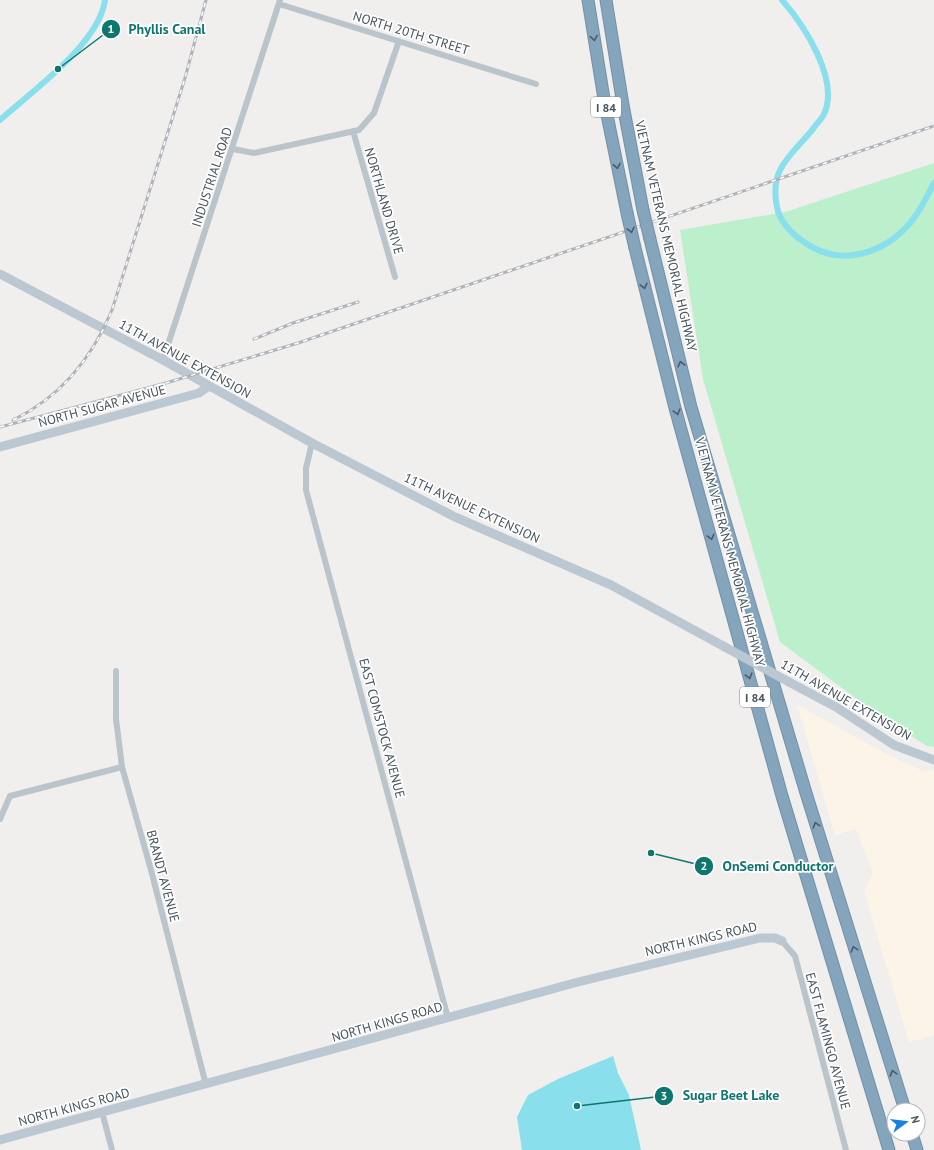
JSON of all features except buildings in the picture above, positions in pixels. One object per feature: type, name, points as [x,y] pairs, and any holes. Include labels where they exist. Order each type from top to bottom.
[{"type":"highway","name":"VIETNAM VETERANS MEMORIAL HIGHWAY","points":[[588,0],[606,106],[627,213],[675,408],[782,796],[889,1150]]},
{"type":"highway","name":"VIETNAM VETERANS MEMORIAL HIGHWAY","points":[[606,3],[643,210],[691,407],[806,793],[903,1102]]},
{"type":"street","name":"NORTH 20TH STREET","points":[[279,2],[536,84]]},
{"type":"street","name":"INDUSTRIAL ROAD","points":[[163,360],[233,149],[279,2]]},
{"type":"street","points":[[233,149],[254,153],[359,130],[374,113],[399,41]]},
{"type":"street","name":"NORTHLAND DRIVE","points":[[353,131],[395,277]]},
{"type":"street","name":"11TH AVENUE EXTENSION","points":[[0,274],[163,360],[312,443],[467,523],[611,585],[836,707],[894,745],[934,760]]},
{"type":"street","name":"NORTH SUGAR AVENUE","points":[[0,447],[199,393],[208,386]]},
{"type":"street","name":"EAST COMSTOCK AVENUE","points":[[312,443],[306,468],[306,490],[448,1018]]},
{"type":"street","name":"BRANDT AVENUE","points":[[116,671],[116,719],[122,767],[151,870],[206,1085]]},
{"type":"street","points":[[0,819],[10,796],[122,767]]},
{"type":"street","name":"NORTH KINGS ROAD","points":[[0,1140],[206,1085],[578,982],[712,948],[760,938],[776,938],[782,941]]},
{"type":"street","name":"EAST FLAMINGO AVENUE","points":[[782,941],[795,956],[846,1150]]},
{"type":"street","points":[[102,1112],[112,1150]]},
{"type":"shaded area","points":[[797,705],[894,758],[923,771],[934,770],[934,1035],[909,1042],[864,891],[873,873],[856,829],[835,835]]},
{"type":"green space","points":[[934,163],[934,747],[927,746],[877,714],[780,642],[703,379],[680,230],[785,212]]},
{"type":"water","points":[[613,1056],[618,1073],[629,1095],[641,1150],[522,1150],[517,1117],[528,1095],[558,1079]]},
{"type":"waterway","points":[[0,120],[46,81],[78,50],[91,33],[100,17],[105,0]]},
{"type":"waterway","points":[[782,0],[800,24],[817,54],[824,70],[828,100],[822,118],[790,155],[779,172],[775,194],[778,212],[787,227],[799,239],[818,250],[847,256],[861,254],[875,249],[900,233],[918,213],[934,183]]},
{"type":"railway","points":[[13,420],[30,411],[60,388],[85,360],[104,328],[112,310],[185,78],[206,0]]},
{"type":"railway","points":[[0,427],[166,383],[298,343],[934,126]]},
{"type":"railway","points":[[254,339],[293,323],[358,302]]},
{"type":"place","name":"Phyllis Canal","points":[[58,69]]},
{"type":"place","name":"OnSemi Conductor","points":[[651,853]]},
{"type":"place","name":"Sugar Beet Lake","points":[[577,1106]]}]
